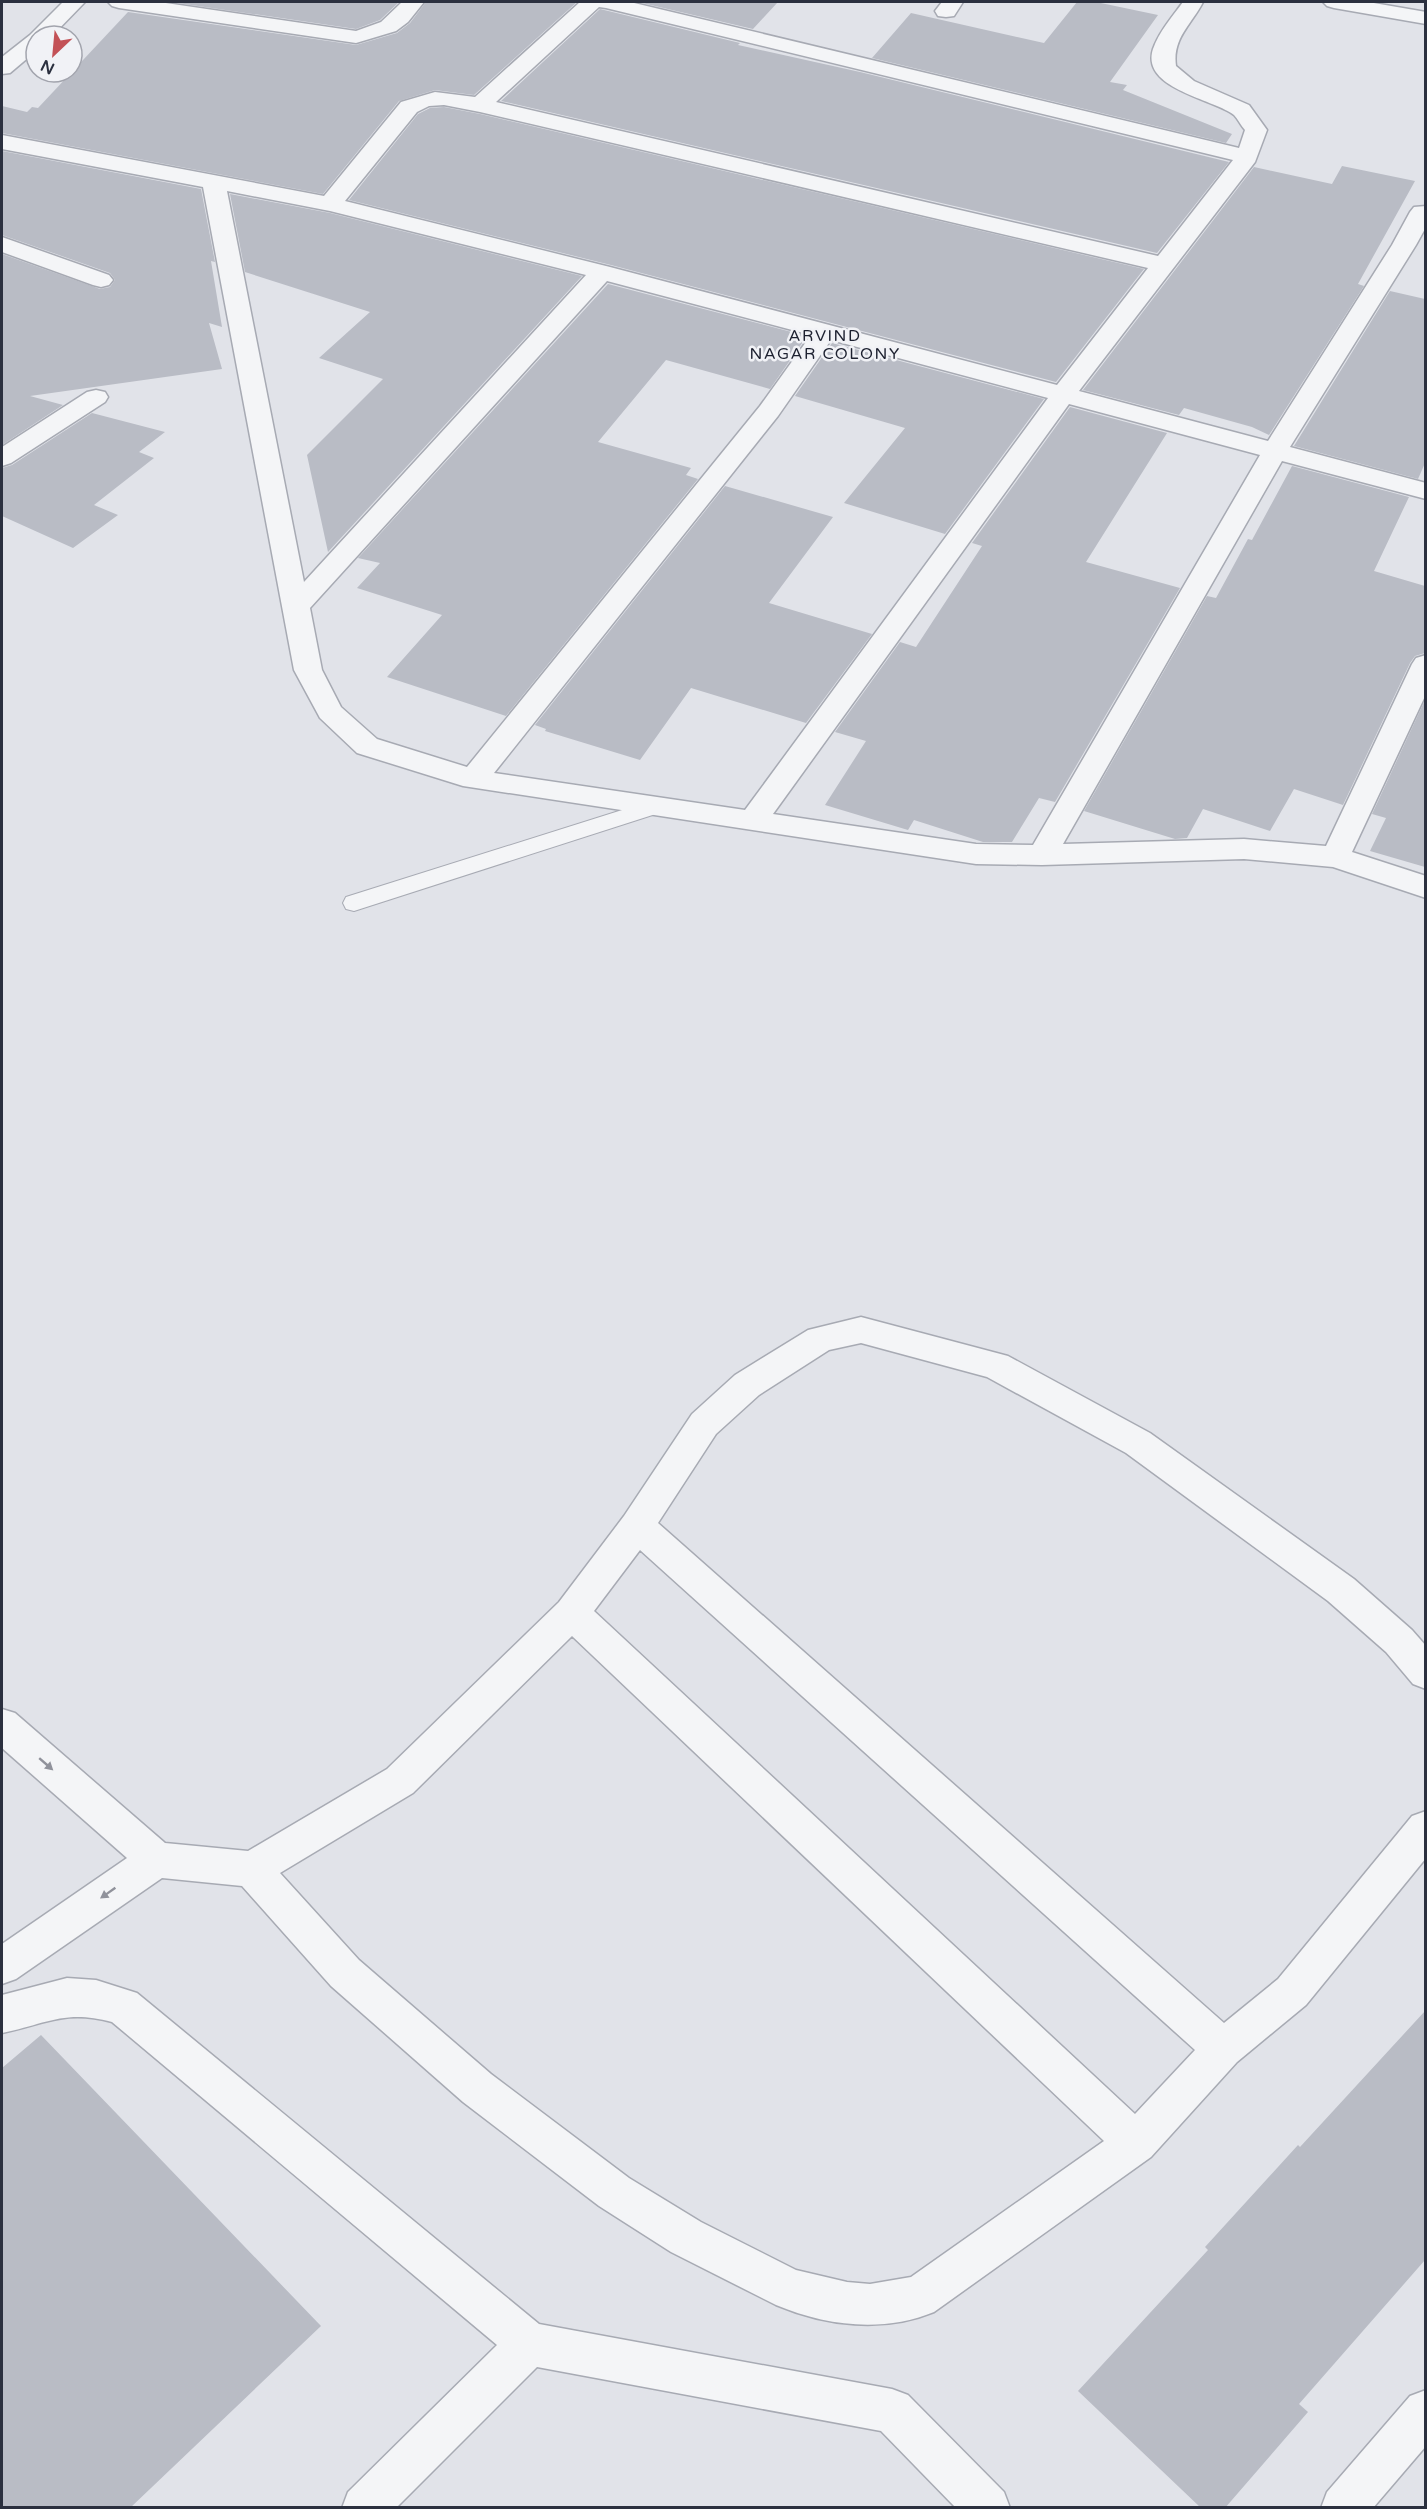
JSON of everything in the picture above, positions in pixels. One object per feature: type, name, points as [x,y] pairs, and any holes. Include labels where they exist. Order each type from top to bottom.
[{"type":"street","points":[[52,24],[75,2]]},
{"type":"street","points":[[119,2],[356,37],[380,31],[397,21],[413,2]]},
{"type":"street","points":[[480,105],[592,2]]},
{"type":"street","points":[[606,2],[1247,157]]},
{"type":"street","points":[[753,820],[1062,396],[1247,157],[1256,130],[1241,110],[1185,86],[1165,68],[1163,52],[1171,34],[1193,2]]},
{"type":"street","points":[[1334,2],[1425,18]]},
{"type":"street","points":[[2,68],[24,50]]},
{"type":"street","points":[[330,204],[409,107],[420,100],[434,97],[480,105],[1164,265]]},
{"type":"street","points":[[2,142],[330,204],[602,272],[1425,491]]},
{"type":"street","points":[[214,182],[308,670],[330,712],[367,746],[472,779],[976,854],[1042,855],[1244,849],[1335,857],[1399,877],[1425,888]]},
{"type":"street","points":[[1042,855],[1275,451],[1404,245],[1422,212]]},
{"type":"street","points":[[2,244],[102,280]]},
{"type":"street","points":[[296,607],[602,272]]},
{"type":"street","points":[[472,779],[769,411],[825,332]]},
{"type":"street","points":[[2,458],[96,397]]},
{"type":"street","points":[[1335,857],[1425,664]]},
{"type":"street","points":[[2,1725],[156,1860],[252,1869],[400,1781],[572,1613],[638,1526],[704,1424],[747,1384],[820,1339],[861,1330],[996,1366],[1138,1443],[1341,1590],[1399,1641],[1425,1673]]},
{"type":"street","points":[[638,1526],[1223,2049]]},
{"type":"street","points":[[572,1613],[1136,2143]]},
{"type":"street","points":[[252,1869],[345,1973],[477,2088],[614,2192],[686,2236],[791,2290],[847,2303],[870,2305],[919,2297],[1136,2143],[1223,2049],[1292,1992],[1425,1828]]},
{"type":"street","points":[[2,1966],[156,1860]]},
{"type":"street","points":[[2,2014],[67,1997],[96,1999],[123,2006],[529,2344],[892,2411],[988,2508]]},
{"type":"street","points":[[364,2508],[529,2344]]},
{"type":"street","points":[[1343,2508],[1425,2412]]},
{"type":"lane","points":[[354,903],[657,806]]},
{"type":"building","points":[[171,2],[399,2],[380,20],[356,29]]},
{"type":"building","points":[[426,2],[577,2],[474,95],[435,90],[399,101],[323,194],[2,133],[2,106],[27,112],[32,107],[38,108],[60,84],[84,84],[84,59],[128,12],[356,45],[397,33],[410,23]]},
{"type":"building","points":[[638,2],[778,2],[753,29]]},
{"type":"building","points":[[1077,2],[1096,2],[1158,15],[1110,82],[1127,85],[1123,90],[1232,134],[1226,143],[872,58],[911,13],[1044,43]]},
{"type":"building","points":[[600,9],[740,43],[738,45],[860,72],[1229,162],[1157,253],[501,101]]},
{"type":"building","points":[[444,107],[1144,269],[1056,382],[611,265],[349,200],[418,114],[430,108]]},
{"type":"building","points":[[2,151],[201,189],[215,262],[211,261],[222,327],[209,323],[222,369],[30,396],[63,405],[2,445],[2,254],[100,289],[110,287],[115,280],[110,273],[2,235]]},
{"type":"building","points":[[1342,166],[1415,181],[1358,284],[1364,286],[1269,435],[1252,427],[1184,408],[1179,415],[1083,390],[1254,167],[1332,184]]},
{"type":"building","points":[[230,194],[330,213],[582,276],[328,552],[307,455],[383,379],[319,358],[370,312],[245,272]]},
{"type":"building","points":[[608,284],[807,336],[770,389],[666,360],[598,442],[691,468],[686,475],[698,479],[506,716],[387,677],[442,615],[357,588],[380,563],[358,558]]},
{"type":"building","points":[[1390,291],[1425,299],[1425,463],[1418,479],[1294,446]]},
{"type":"building","points":[[832,343],[1044,399],[945,534],[844,503],[905,428],[795,396]]},
{"type":"building","points":[[1070,407],[1167,433],[1086,562],[1180,588],[1055,802],[1039,798],[1012,842],[983,842],[914,820],[908,830],[825,805],[866,741],[835,732],[900,642],[916,647],[982,546],[972,543]]},
{"type":"building","points":[[92,413],[165,432],[139,452],[154,458],[94,505],[118,515],[73,548],[2,516],[2,468],[12,465]]},
{"type":"building","points":[[1292,466],[1409,497],[1374,571],[1425,586],[1425,653],[1415,656],[1410,663],[1343,805],[1294,789],[1270,831],[1203,809],[1187,838],[1175,839],[1084,811],[1207,596],[1216,598],[1248,539],[1252,540]]},
{"type":"building","points":[[725,486],[833,517],[769,603],[872,634],[806,723],[691,688],[640,760],[545,731],[546,729],[535,725]]},
{"type":"building","points":[[1425,700],[1425,867],[1370,851],[1386,818],[1372,814]]},
{"type":"building","points":[[1425,2011],[1425,2260],[1299,2404],[1308,2412],[1225,2508],[1201,2508],[1078,2391],[1208,2250],[1205,2247],[1298,2145],[1300,2147]]},
{"type":"building","points":[[41,2035],[321,2326],[130,2508],[2,2508],[2,2068]]},
{"type":"district","name":"ARVIND NAGAR COLONY","points":[[825,344]]}]
